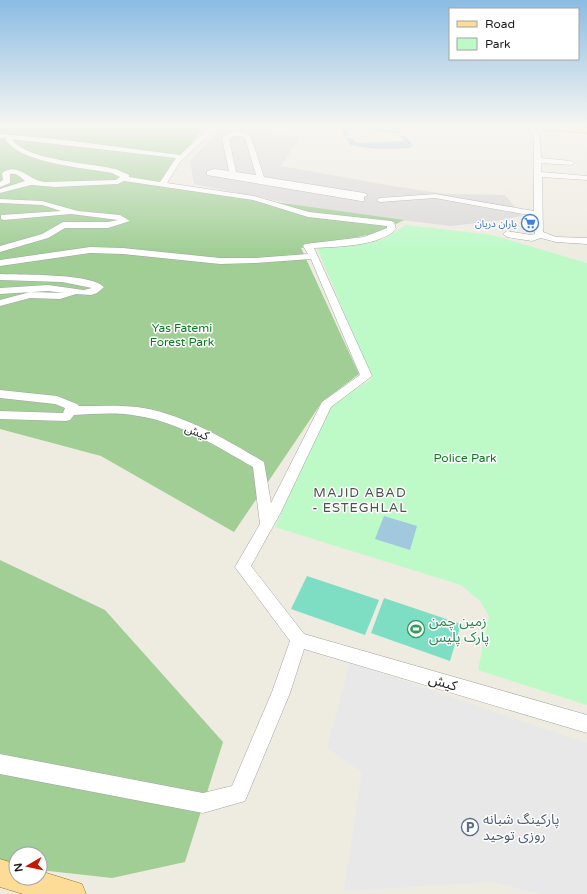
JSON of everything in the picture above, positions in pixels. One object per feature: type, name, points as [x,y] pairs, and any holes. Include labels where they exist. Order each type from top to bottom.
[{"type":"main road","points":[[44,886],[72,894]]},
{"type":"street","points":[[102,169],[114,171],[126,177],[124,178]]},
{"type":"street","points":[[162,185],[172,169]]},
{"type":"street","points":[[232,169],[233,174]]},
{"type":"street","points":[[256,169],[259,180]]},
{"type":"street","points":[[538,169],[539,215],[537,220],[539,233],[542,235]]},
{"type":"street","points":[[0,185],[7,181],[6,173],[10,171],[18,172],[34,184],[118,182],[124,178],[254,198],[308,214],[390,224],[392,229],[386,234],[351,242],[308,246],[314,256],[366,376],[326,405],[267,524],[243,567],[300,640],[281,693],[238,794],[202,803],[0,764]]},
{"type":"street","points":[[259,180],[214,171],[210,173],[363,197],[371,194],[375,200],[435,196],[539,215]]},
{"type":"street","points":[[538,177],[587,178]]},
{"type":"street","points":[[538,177],[568,184]]},
{"type":"street","points":[[0,191],[32,182]]},
{"type":"street","points":[[0,201],[42,203],[76,213]]},
{"type":"street","points":[[0,249],[45,236],[63,225],[108,225],[126,221],[120,218],[76,213],[4,217]]},
{"type":"street","points":[[539,215],[544,232],[548,235],[570,240]]},
{"type":"street","points":[[507,234],[532,238],[542,235],[555,239],[587,241]]},
{"type":"street","points":[[0,263],[23,262],[55,254],[89,250],[131,251],[220,261],[314,256]]},
{"type":"street","points":[[0,277],[60,278],[82,280],[99,286],[95,291],[86,293],[48,288],[0,292]]},
{"type":"street","points":[[0,303],[34,294],[60,296],[70,295],[74,291]]},
{"type":"street","points":[[0,384],[30,397]]},
{"type":"street","points":[[0,394],[57,400],[73,407],[66,417],[0,415]]},
{"type":"street","name":"کیش","points":[[70,411],[93,410],[145,413],[214,438],[259,465],[267,524]]},
{"type":"street","name":"کیش","points":[[300,640],[587,724]]},
{"type":"shaded area","points":[[191,169],[296,169],[444,194],[505,195],[522,216],[451,226],[367,216],[292,204],[194,184]]},
{"type":"shaded area","name":"پارکینگ شبانه روزی توحید","points":[[350,663],[587,743],[587,894],[541,894],[493,882],[344,891],[362,772],[327,748]]},
{"type":"green space","name":"Yas Fatemi Forest Park","points":[[0,169],[173,169],[161,186],[404,220],[378,233],[301,248],[359,374],[322,402],[234,532],[101,456],[0,429]]},
{"type":"green space","name":"Police Park","points":[[406,225],[492,235],[587,263],[587,705],[478,670],[489,616],[480,601],[461,585],[275,527],[329,405],[372,379],[317,248],[382,240]]},
{"type":"green space","points":[[0,560],[105,610],[223,742],[185,862],[112,878],[48,871],[48,846],[8,846],[8,866],[0,864]]},
{"type":"green space","points":[[307,576],[379,600],[365,635],[291,609]]},
{"type":"green space","name":"زمین چمن پارک پلیس","points":[[384,598],[461,624],[450,661],[371,633]]},
{"type":"water","points":[[384,516],[417,526],[410,550],[375,539]]},
{"type":"place","name":"یاران دریان","points":[[530,223]]},
{"type":"place","name":"زمین چمن پارک پلیس","points":[[416,629]]},
{"type":"place","name":"پارکینگ شبانه روزی توحید","points":[[470,827]]},
{"type":"district","name":"MAJID ABAD - ESTEGHLAL","points":[[360,500]]}]
